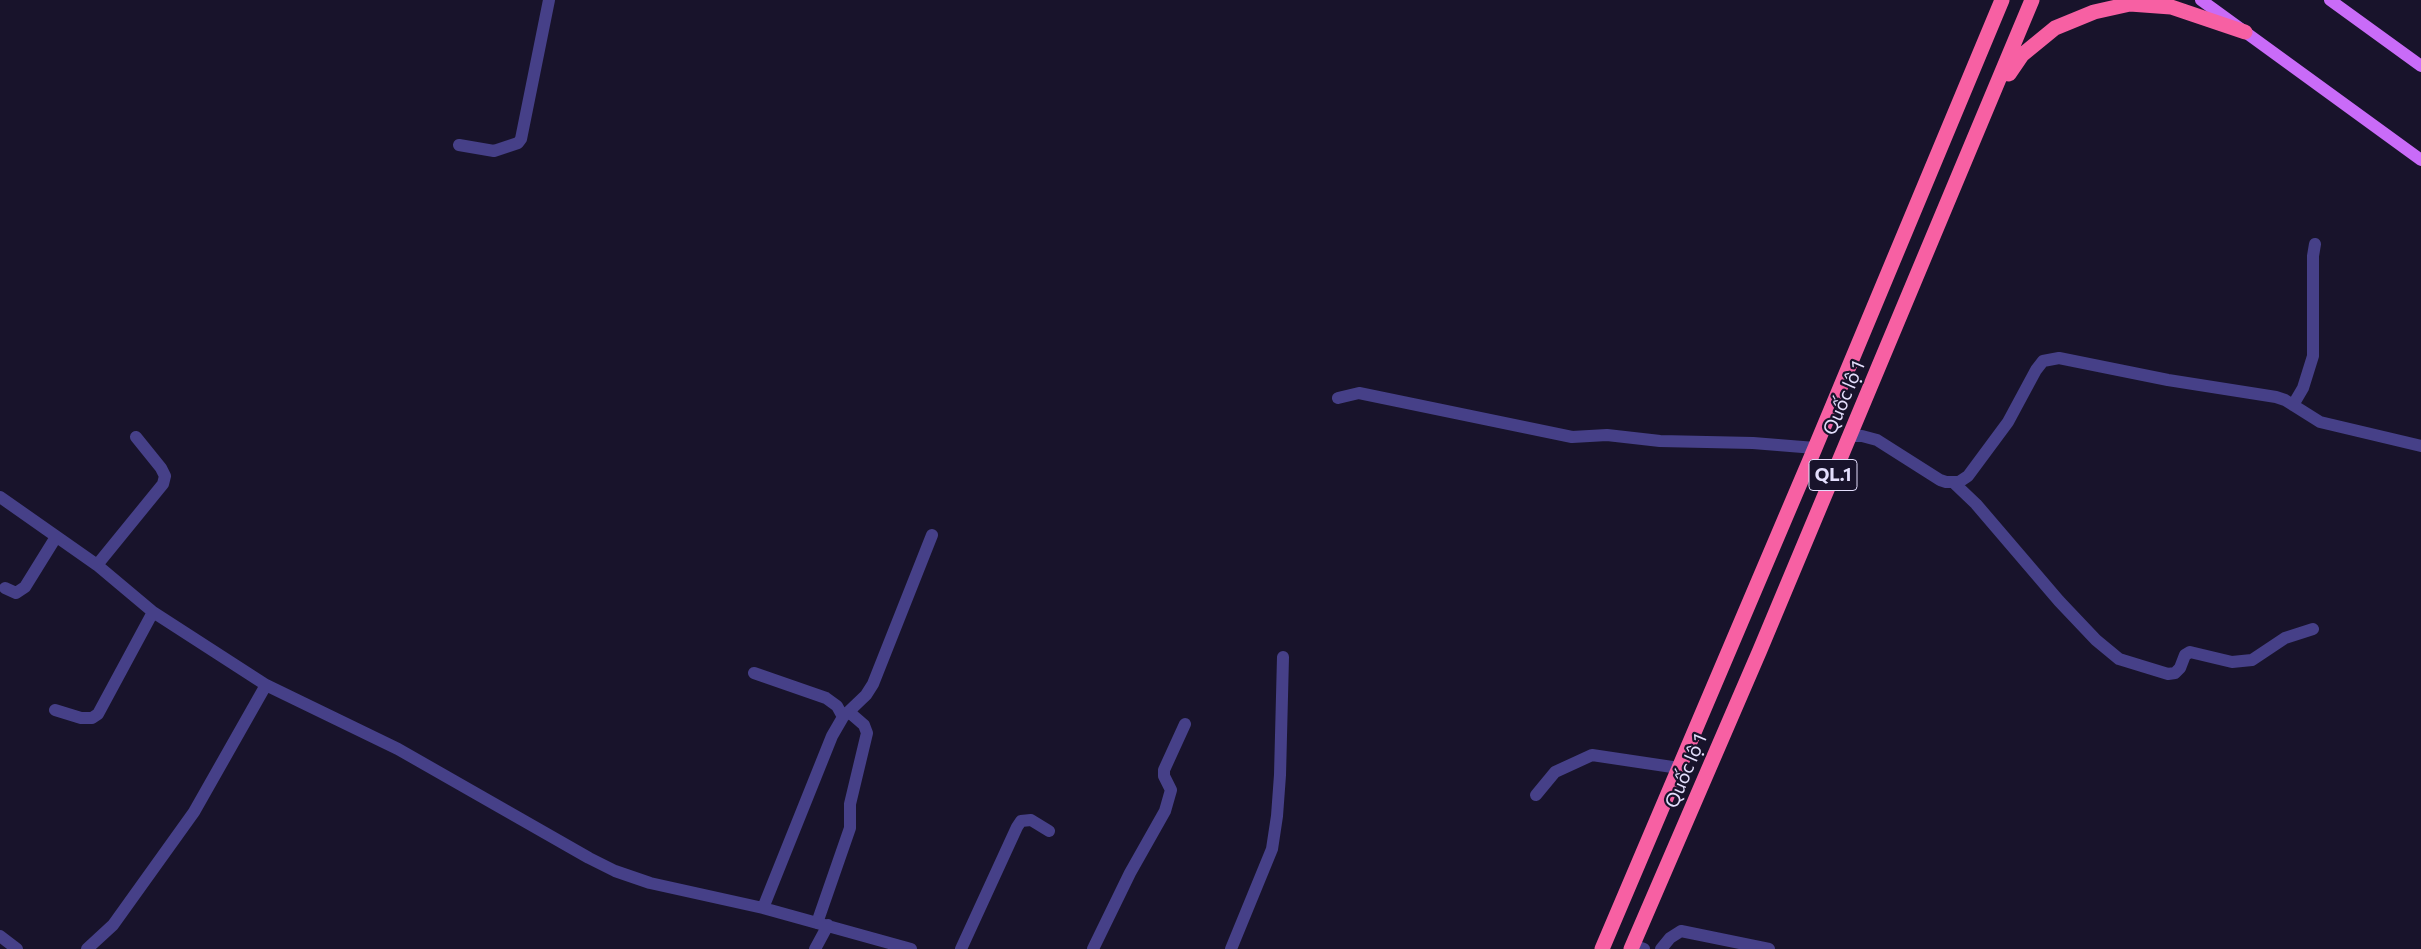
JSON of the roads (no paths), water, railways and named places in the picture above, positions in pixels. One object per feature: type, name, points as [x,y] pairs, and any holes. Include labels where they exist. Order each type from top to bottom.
[{"type":"highway","name":"Quốc lộ 1","points":[[1602,949],[1815,448],[2002,0]]},
{"type":"highway","name":"Quốc lộ 1","points":[[1636,948],[2032,0]]},
{"type":"highway","points":[[1988,106],[2022,55],[2055,28],[2094,12],[2130,4],[2171,7],[2245,32]]},
{"type":"main road","points":[[2200,0],[2421,160]]},
{"type":"main road","points":[[2330,0],[2421,66]]},
{"type":"street","points":[[459,145],[494,151],[518,143],[521,139],[549,0]]},
{"type":"street","points":[[2293,405],[2304,388],[2313,356],[2312,256],[2315,244]]},
{"type":"street","points":[[1850,436],[1862,436],[1877,440],[1940,480],[1954,482],[1968,476],[2008,422],[2036,370],[2043,362],[2050,359],[2080,360],[2168,380],[2276,397],[2320,422],[2421,446]]},
{"type":"street","points":[[1338,398],[1359,393],[1572,437],[1607,435],[1660,441],[1753,443],[1815,448]]},
{"type":"street","points":[[97,565],[163,484],[165,476],[161,468],[136,437]]},
{"type":"street","points":[[1954,482],[1976,504],[2083,627],[2119,659],[2168,674],[2175,673],[2180,668],[2185,655],[2190,652],[2232,662],[2252,660],[2284,638],[2313,629]]},
{"type":"street","points":[[0,497],[97,565],[153,612],[266,685],[398,749],[555,840],[615,871],[650,883],[764,908],[910,949]]},
{"type":"street","points":[[764,908],[827,747],[846,714],[866,695],[873,684],[932,534]]},
{"type":"street","points":[[5,588],[16,593],[25,587],[56,537]]},
{"type":"street","points":[[55,710],[81,718],[92,718],[98,714],[153,612]]},
{"type":"street","points":[[1231,949],[1272,849],[1279,791],[1283,657]]},
{"type":"street","points":[[754,673],[826,698],[864,725],[867,733],[850,804],[850,828],[815,949]]},
{"type":"street","points":[[87,949],[113,925],[194,812],[266,685]]},
{"type":"street","points":[[1093,949],[1130,873],[1165,811],[1170,790],[1164,776],[1164,770],[1185,724]]},
{"type":"street","points":[[1536,795],[1555,772],[1592,755],[1679,768]]},
{"type":"street","points":[[961,949],[1017,827],[1022,821],[1031,820],[1049,831]]},
{"type":"street","points":[[1661,949],[1670,938],[1681,931],[1770,949]]},
{"type":"street","points":[[0,936],[17,949]]}]
